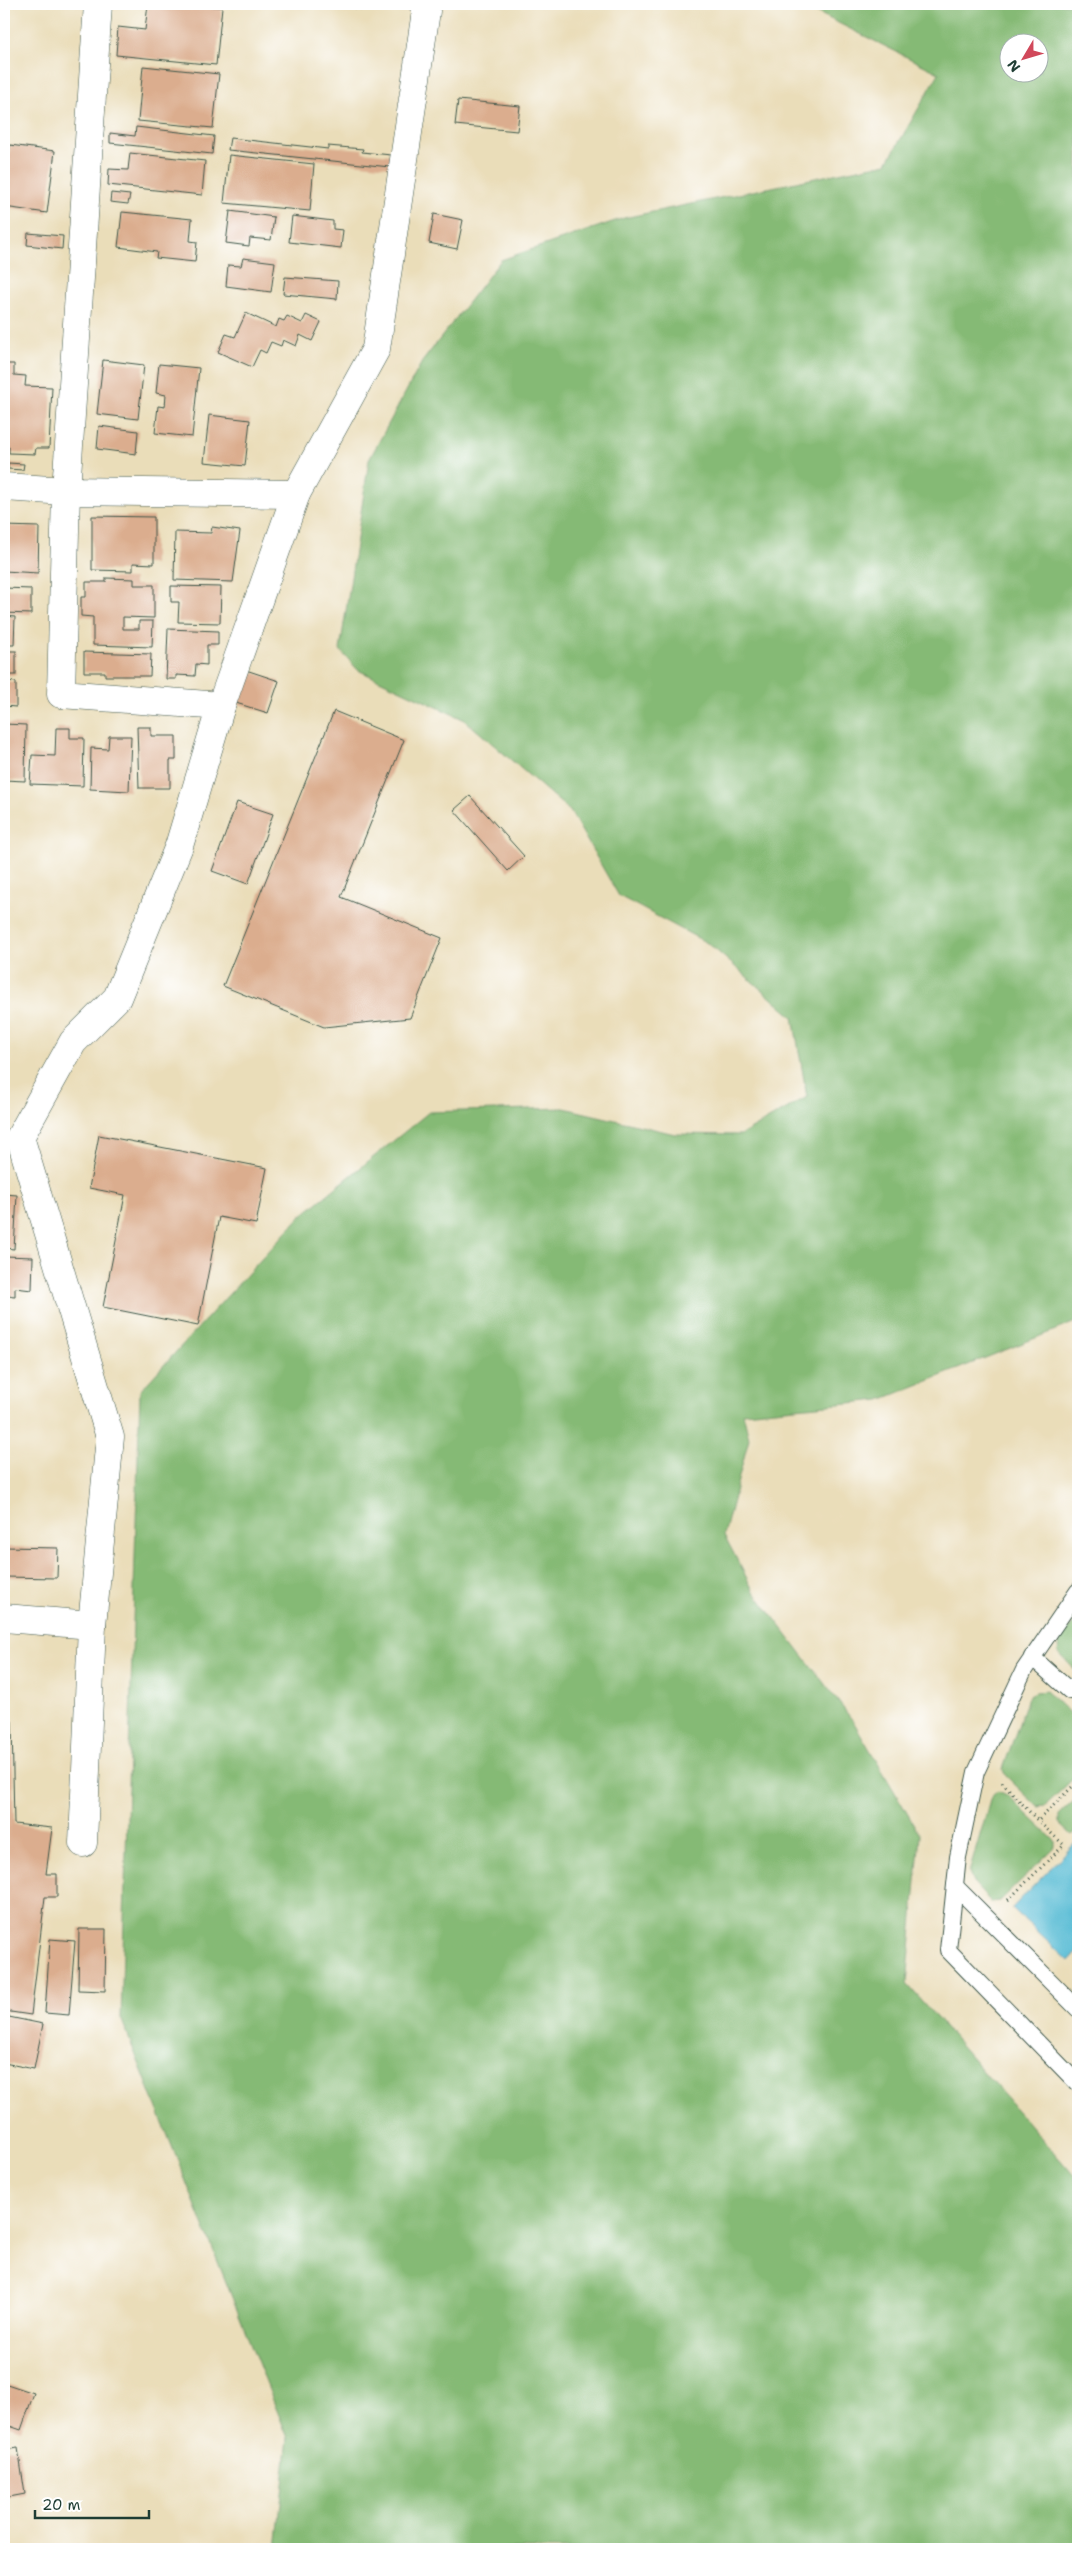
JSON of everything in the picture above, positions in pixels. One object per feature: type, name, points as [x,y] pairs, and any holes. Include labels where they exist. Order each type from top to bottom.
[{"type":"street","points":[[98,4],[66,491],[61,694],[221,706]]},
{"type":"street","points":[[83,1843],[92,1625],[110,1437],[20,1137],[73,1042],[117,998],[179,846],[221,706],[296,494],[376,349],[426,10],[422,4]]},
{"type":"street","points":[[4,487],[66,491],[296,494]]},
{"type":"street","points":[[4,1618],[92,1625]]},
{"type":"lane","points":[[1078,1591],[1024,1670],[976,1772],[958,1856],[948,1950],[1078,2084]]},
{"type":"lane","points":[[1032,1657],[1070,1691],[1078,1683]]},
{"type":"lane","points":[[955,1886],[1078,2009]]},
{"type":"path","points":[[982,1760],[1038,1821],[1064,1845],[988,1919]]},
{"type":"path","points":[[1038,1821],[1078,1781]]},
{"type":"green space","points":[[800,4],[1078,4],[1078,1321],[880,1400],[743,1413],[749,1438],[724,1535],[753,1590],[853,1721],[920,1835],[907,1984],[1078,2180],[1078,2549],[276,2549],[288,2438],[121,2018],[140,1391],[301,1216],[429,1112],[564,1108],[675,1134],[741,1135],[807,1097],[793,1017],[709,944],[619,896],[570,811],[465,720],[358,670],[340,650],[369,460],[422,362],[501,260],[624,218],[887,163],[939,73]]},
{"type":"green space","points":[[1078,1619],[1078,1669],[1075,1670],[1058,1652],[1060,1638]]},
{"type":"green space","points":[[1046,1691],[1078,1721],[1078,1774],[1045,1806],[1038,1807],[1005,1775],[1003,1769],[1029,1695]]},
{"type":"green space","points":[[998,1791],[1007,1795],[1055,1841],[1055,1847],[1000,1901],[991,1902],[973,1883],[969,1873],[991,1797]]},
{"type":"green space","points":[[1078,1797],[1078,1830],[1072,1835],[1059,1823],[1059,1815]]},
{"type":"water","points":[[1078,1840],[1078,1950],[1068,1961],[1012,1908]]},
{"type":"building","points":[[148,4],[222,7],[216,65],[116,55],[118,27],[145,30]]},
{"type":"building","points":[[324,4],[364,4],[363,10]]},
{"type":"building","points":[[143,66],[219,74],[213,128],[138,121]]},
{"type":"building","points":[[458,100],[520,106],[517,131],[455,125]]},
{"type":"building","points":[[136,127],[214,136],[212,154],[110,143],[110,133],[135,136]]},
{"type":"building","points":[[230,138],[328,149],[328,146],[363,149],[362,152],[391,155],[390,167],[228,150]]},
{"type":"building","points":[[10,145],[55,151],[47,213],[4,207]]},
{"type":"building","points":[[130,153],[205,161],[202,195],[108,185],[109,169],[128,170]]},
{"type":"building","points":[[229,155],[314,164],[310,211],[224,203]]},
{"type":"building","points":[[111,193],[130,195],[128,204],[110,202]]},
{"type":"building","points":[[230,211],[274,217],[271,240],[250,238],[249,246],[226,243]]},
{"type":"building","points":[[122,212],[192,219],[190,241],[197,242],[195,262],[156,258],[157,252],[118,247]]},
{"type":"building","points":[[434,214],[463,220],[457,249],[429,243]]},
{"type":"building","points":[[292,216],[333,221],[333,229],[343,230],[341,248],[289,242]]},
{"type":"building","points":[[28,233],[63,236],[62,249],[27,245]]},
{"type":"building","points":[[243,258],[275,262],[271,292],[226,286],[228,265],[241,266]]},
{"type":"building","points":[[285,277],[338,281],[337,299],[283,294]]},
{"type":"building","points":[[246,313],[276,327],[279,319],[284,321],[287,316],[302,323],[306,315],[321,322],[312,341],[300,335],[296,346],[283,340],[281,346],[271,342],[266,353],[260,350],[252,367],[218,352],[226,334],[235,337]]},
{"type":"building","points":[[103,360],[144,365],[138,419],[97,414]]},
{"type":"building","points":[[4,364],[14,364],[14,375],[26,376],[25,386],[52,387],[49,448],[36,448],[35,454],[9,453],[9,447],[4,447]]},
{"type":"building","points":[[159,364],[199,368],[192,437],[155,433],[158,406],[165,407],[166,395],[156,393]]},
{"type":"building","points":[[209,415],[250,420],[245,466],[204,462]]},
{"type":"building","points":[[99,426],[138,431],[136,454],[97,449]]},
{"type":"building","points":[[8,463],[24,464],[23,470],[8,469]]},
{"type":"building","points":[[92,516],[154,517],[154,564],[133,563],[133,571],[92,570]]},
{"type":"building","points":[[4,526],[39,527],[38,573],[4,571]]},
{"type":"building","points":[[212,527],[240,531],[233,582],[174,580],[175,532],[211,533]]},
{"type":"building","points":[[106,578],[134,579],[134,585],[154,585],[154,618],[123,617],[123,629],[139,629],[139,621],[153,621],[152,647],[93,645],[93,617],[81,616],[81,597],[86,597],[86,582],[106,582]]},
{"type":"building","points":[[171,586],[221,587],[220,623],[178,622],[179,602],[171,602]]},
{"type":"building","points":[[4,588],[31,589],[31,614],[4,613]]},
{"type":"building","points":[[4,616],[15,617],[14,645],[4,645]]},
{"type":"building","points":[[168,629],[218,631],[218,645],[207,645],[207,665],[196,664],[195,676],[176,675],[176,679],[166,679]]},
{"type":"building","points":[[4,651],[16,651],[16,675],[4,675]]},
{"type":"building","points":[[84,652],[151,654],[150,676],[105,676],[105,672],[84,672]]},
{"type":"building","points":[[246,670],[279,681],[268,713],[236,703]]},
{"type":"building","points":[[4,681],[16,682],[16,707],[4,706]]},
{"type":"building","points":[[334,711],[404,740],[341,897],[442,938],[410,1018],[324,1027],[223,986]]},
{"type":"building","points":[[4,724],[26,725],[25,781],[4,780]]},
{"type":"building","points":[[137,727],[151,727],[151,736],[176,736],[176,760],[170,760],[170,788],[139,788]]},
{"type":"building","points":[[56,728],[70,728],[70,738],[84,738],[83,786],[30,784],[32,755],[55,756]]},
{"type":"building","points":[[109,736],[131,736],[129,791],[90,789],[91,748],[108,749]]},
{"type":"building","points":[[470,796],[524,856],[508,871],[454,810]]},
{"type":"building","points":[[237,802],[273,814],[248,884],[212,871]]},
{"type":"building","points":[[99,1135],[267,1168],[256,1224],[219,1217],[198,1326],[103,1307],[125,1195],[89,1188]]},
{"type":"building","points":[[4,1194],[17,1195],[14,1249],[4,1248]]},
{"type":"building","points":[[4,1256],[33,1257],[32,1290],[15,1288],[15,1296],[4,1295]]},
{"type":"building","points":[[4,1547],[58,1548],[57,1578],[4,1577]]},
{"type":"building","points":[[4,1721],[12,1721],[14,1824],[52,1828],[46,1874],[57,1874],[57,1897],[45,1897],[31,2015],[4,2011]]},
{"type":"building","points":[[79,1929],[106,1929],[105,1991],[78,1990]]},
{"type":"building","points":[[50,1939],[75,1941],[69,2015],[45,2013]]},
{"type":"building","points":[[4,2016],[43,2024],[34,2069],[4,2063]]},
{"type":"building","points":[[4,2383],[34,2393],[21,2430],[4,2424]]},
{"type":"building","points":[[18,2448],[25,2494],[4,2498],[4,2450]]}]
